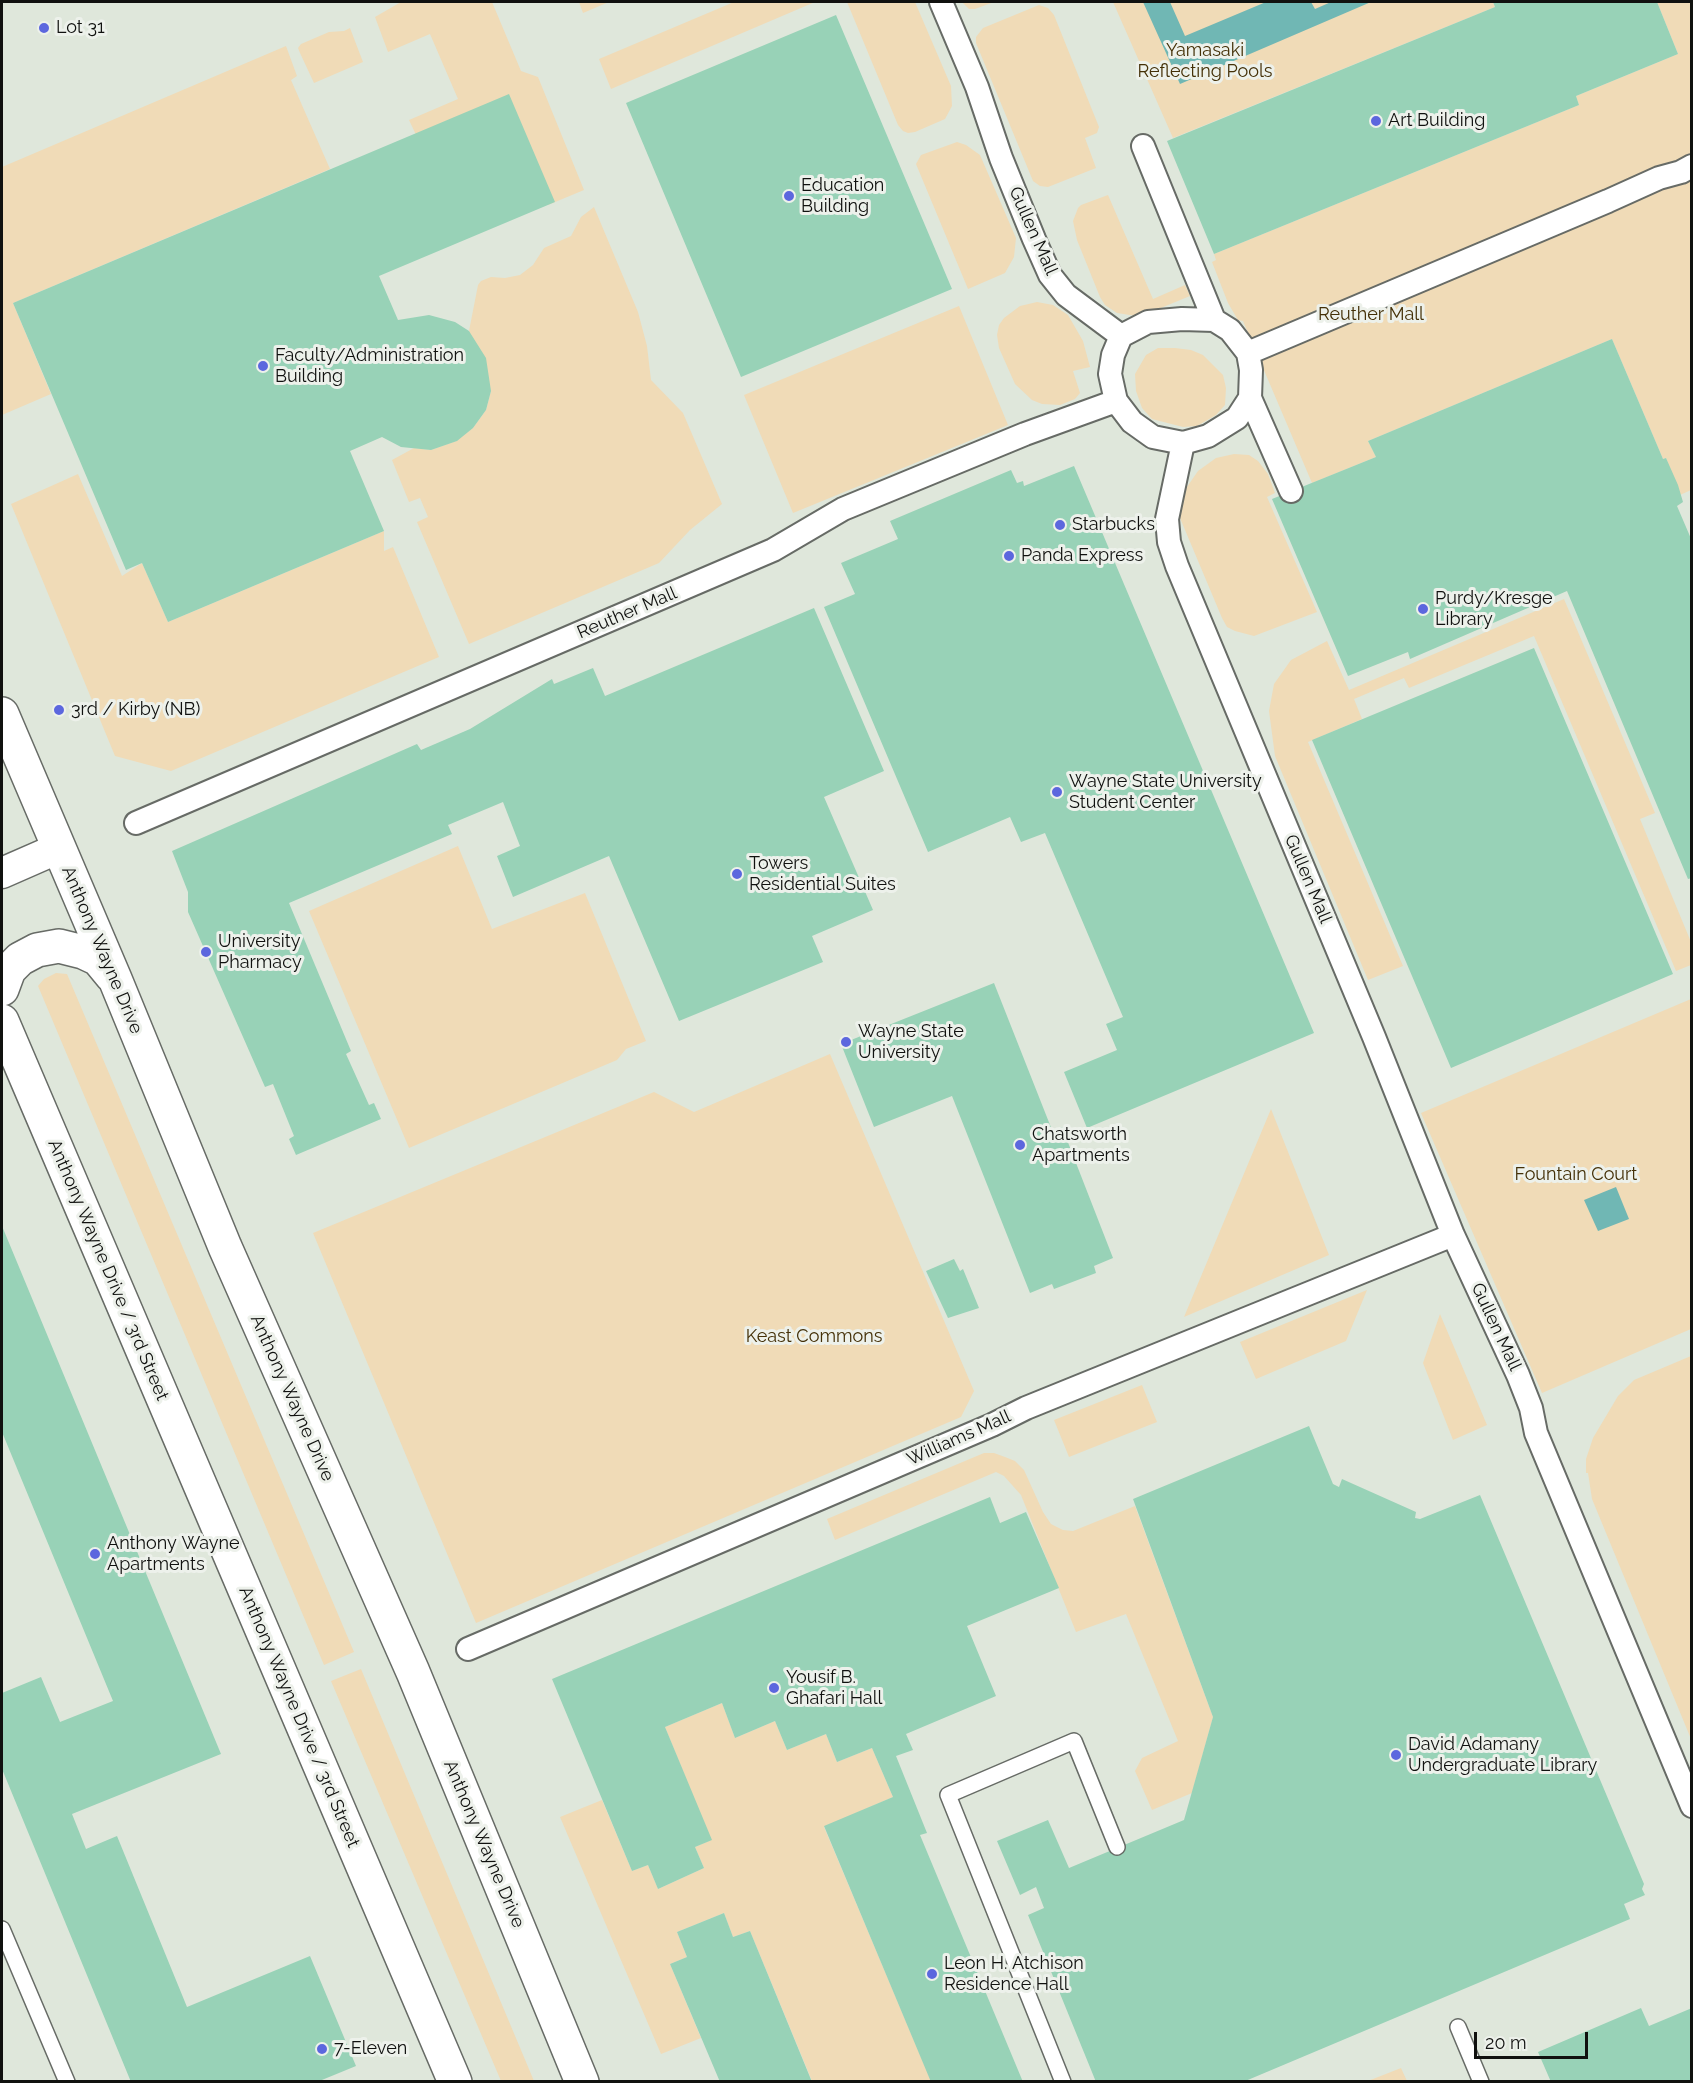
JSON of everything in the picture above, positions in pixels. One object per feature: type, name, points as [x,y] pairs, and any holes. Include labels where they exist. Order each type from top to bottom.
[{"type":"street","name":"Gullen Mall","points":[[940,2],[977,87],[1001,158],[1050,275],[1066,295],[1121,336]]},
{"type":"street","points":[[1143,146],[1214,320]]},
{"type":"street","points":[[1248,353],[1608,201],[1659,177],[1681,172],[1692,166]]},
{"type":"street","points":[[1250,398],[1237,418],[1208,436],[1183,443],[1153,437],[1132,422],[1116,402],[1110,374],[1113,355],[1121,336],[1148,322],[1182,319],[1214,320],[1230,330],[1248,353],[1251,370],[1250,398],[1291,491]]},
{"type":"street","name":"Reuther Mall","points":[[136,823],[773,550],[843,509],[1025,434],[1116,402]]},
{"type":"street","name":"Gullen Mall","points":[[1183,443],[1167,519],[1169,542],[1177,566],[1374,1037],[1453,1234],[1518,1375],[1531,1408],[1536,1433],[1692,1806]]},
{"type":"street","name":"Anthony Wayne Drive","points":[[6,742],[59,848],[225,1247],[413,1672],[582,2082]]},
{"type":"street","points":[[2,873],[59,848]]},
{"type":"street","points":[[2,989],[9,970],[20,958],[37,950],[59,946],[83,952],[98,959],[115,980]]},
{"type":"street","name":"Anthony Wayne Drive / 3rd Street","points":[[2,1021],[455,2082]]},
{"type":"street","name":"Williams Mall","points":[[468,1650],[992,1425],[1026,1408],[1453,1234]]},
{"type":"lane","points":[[1063,2082],[948,1795],[1074,1742],[1117,1847]]},
{"type":"lane","points":[[2,1929],[67,2082]]},
{"type":"lane","points":[[1458,2027],[1480,2082]]},
{"type":"shaded area","name":"Wayne State University","points":[[2,2],[1691,2],[1691,2081],[2,2081]]},
{"type":"green space","points":[[401,2],[492,2],[521,71],[538,77],[584,190],[548,205],[418,139],[409,120],[458,99],[430,34],[388,52],[375,17]]},
{"type":"green space","points":[[579,2],[609,2],[583,13]]},
{"type":"green space","points":[[734,2],[815,2],[611,89],[599,59]]},
{"type":"green space","points":[[847,2],[915,2],[951,86],[952,106],[945,119],[915,132],[903,131],[898,125]]},
{"type":"green space","points":[[962,2],[994,2],[969,9]]},
{"type":"green space","name":"Yamasaki Reflecting Pools","points":[[1113,2],[1493,2],[1495,7],[1173,138]]},
{"type":"green space","name":"Reuther Mall","points":[[1657,2],[1691,2],[1691,490],[1680,495],[1666,458],[1663,459],[1612,339],[1368,441],[1376,457],[1312,483],[1243,321],[1238,320],[1228,303],[1212,262],[1216,260],[1214,254],[1579,105],[1576,96],[1678,54]]},
{"type":"green space","points":[[1039,5],[1048,8],[1054,15],[1099,127],[1097,133],[1085,138],[1096,168],[1048,187],[1040,186],[1033,181],[976,43],[976,37],[983,28]]},
{"type":"green space","points":[[350,28],[363,62],[314,83],[298,48],[301,44],[329,32],[344,31]]},
{"type":"green space","points":[[286,46],[297,76],[291,80],[330,169],[13,303],[51,394],[2,415],[2,167]]},
{"type":"green space","points":[[957,142],[966,145],[980,155],[1016,238],[1014,257],[1005,273],[968,289],[916,164],[921,155]]},
{"type":"green space","points":[[1108,195],[1153,299],[1185,285],[1190,296],[1136,316],[1117,313],[1105,305],[1077,240],[1073,221],[1081,205]]},
{"type":"green space","points":[[594,207],[638,312],[647,346],[651,380],[683,413],[722,504],[690,530],[659,563],[469,644],[417,522],[428,517],[420,498],[409,502],[392,460],[414,448],[431,450],[456,441],[473,428],[486,410],[491,391],[469,331],[478,285],[481,281],[491,277],[505,278],[520,275],[533,265],[544,248],[571,236],[581,217]]},
{"type":"green space","points":[[1037,302],[1053,305],[1068,315],[1083,341],[1090,367],[1073,371],[1080,393],[1075,399],[1060,405],[1042,404],[1032,400],[1015,384],[999,348],[997,335],[999,325],[1004,318],[1020,306]]},
{"type":"green space","points":[[959,306],[1008,425],[793,513],[744,395]]},
{"type":"green space","points":[[1158,348],[1191,350],[1203,355],[1223,375],[1226,388],[1225,405],[1216,415],[1197,426],[1183,427],[1152,419],[1142,408],[1136,391],[1135,374],[1146,355]]},
{"type":"green space","points":[[1234,454],[1249,455],[1258,461],[1268,474],[1275,493],[1267,497],[1317,612],[1254,636],[1227,627],[1180,518],[1180,504],[1187,487],[1198,471],[1216,458]]},
{"type":"green space","points":[[78,474],[122,576],[142,563],[168,622],[384,531],[384,551],[393,547],[439,657],[171,771],[115,756],[11,504]]},
{"type":"green space","points":[[1564,599],[1655,813],[1640,819],[1691,942],[1691,965],[1676,971],[1534,636],[1409,688],[1404,678],[1354,699],[1362,719],[1308,742],[1403,966],[1368,980],[1275,756],[1269,711],[1274,684],[1291,660],[1327,641],[1349,690]]},
{"type":"green space","points":[[458,846],[492,929],[585,893],[646,1041],[626,1049],[617,1060],[409,1148],[309,911]]},
{"type":"green space","points":[[56,973],[67,974],[354,1652],[324,1665],[38,986],[44,979]]},
{"type":"green space","name":"Fountain Court","points":[[1691,999],[1691,1329],[1542,1393],[1421,1113]]},
{"type":"green space","name":"Keast Commons","points":[[830,1054],[974,1391],[961,1417],[476,1623],[313,1233],[654,1092],[694,1112]]},
{"type":"green space","points":[[1271,1109],[1329,1255],[1184,1317]]},
{"type":"green space","points":[[1367,1290],[1346,1341],[1256,1379],[1240,1342]]},
{"type":"green space","points":[[1440,1314],[1487,1425],[1453,1440],[1423,1363]]},
{"type":"green space","points":[[1691,1356],[1691,1739],[1592,1499],[1588,1473],[1586,1473],[1586,1459],[1593,1438],[1618,1396],[1634,1380]]},
{"type":"green space","points":[[1142,1385],[1157,1422],[1069,1457],[1054,1420]]},
{"type":"green space","points":[[984,1453],[994,1453],[1015,1461],[1024,1470],[1051,1524],[1063,1530],[1073,1531],[1135,1506],[1213,1717],[1192,1793],[1152,1810],[1135,1771],[1142,1758],[1178,1741],[1126,1614],[1076,1632],[1021,1495],[1004,1476],[996,1472],[835,1540],[827,1519]]},
{"type":"green space","points":[[361,1669],[534,2081],[501,2081],[331,1681]]},
{"type":"green space","points":[[722,1703],[735,1738],[775,1721],[787,1750],[826,1734],[837,1762],[872,1748],[893,1797],[824,1827],[931,2081],[812,2081],[750,1931],[733,1937],[724,1913],[677,1932],[687,1957],[670,1964],[701,2038],[661,2054],[560,1817],[602,1800],[632,1871],[648,1865],[658,1889],[704,1868],[695,1847],[711,1840],[665,1727]]},
{"type":"green space","points":[[1401,2068],[1407,2081],[1368,2081]]},
{"type":"water","name":"Yamasaki Reflecting Pools","points":[[1143,2],[1170,2],[1185,36],[1266,2],[1311,2],[1315,9],[1331,2],[1371,2],[1180,84]]},
{"type":"water","points":[[1616,1187],[1629,1219],[1598,1231],[1584,1200]]},
{"type":"building","name":"Art Building","points":[[1493,2],[1657,2],[1678,54],[1576,96],[1579,105],[1214,254],[1167,141],[1495,7]]},
{"type":"building","name":"Education Building","points":[[836,15],[952,289],[741,377],[626,103]]},
{"type":"building","name":"Faculty/Administration Building","points":[[509,94],[555,202],[379,276],[398,320],[429,315],[455,322],[469,331],[486,358],[491,391],[486,410],[473,428],[457,441],[431,450],[401,447],[382,437],[350,451],[384,531],[168,622],[142,563],[126,570],[13,303]]},
{"type":"building","name":"Purdy/Kresge Library","points":[[1612,339],[1663,459],[1666,458],[1678,485],[1683,502],[1677,506],[1692,541],[1692,878],[1688,879],[1567,591],[1410,659],[1408,652],[1348,676],[1272,499],[1376,457],[1368,441]]},
{"type":"building","name":"Wayne State University Student Center","points":[[1074,466],[1314,1033],[1087,1128],[1064,1072],[1117,1050],[1106,1024],[1123,1017],[1045,833],[1021,842],[1010,817],[928,852],[824,607],[855,594],[841,563],[898,539],[890,521],[1011,470],[1017,483],[1023,481],[1024,486]]},
{"type":"building","name":"Towers Residential Suites","points":[[814,608],[884,771],[824,797],[873,910],[812,936],[823,962],[679,1021],[609,856],[513,897],[497,856],[520,846],[503,802],[448,825],[452,834],[289,903],[351,1051],[346,1054],[369,1105],[374,1103],[381,1119],[296,1155],[289,1139],[294,1136],[273,1084],[265,1087],[188,912],[188,892],[172,851],[417,744],[421,750],[470,729],[552,679],[554,684],[593,668],[605,696]]},
{"type":"building","points":[[1534,648],[1673,974],[1451,1068],[1312,740]]},
{"type":"building","name":"Chatsworth Apartments","points":[[994,983],[1052,1130],[1062,1127],[1113,1258],[1094,1266],[1096,1273],[1054,1289],[1052,1284],[1030,1293],[952,1096],[874,1127],[841,1044]]},
{"type":"building","name":"Anthony Wayne Apartments","points":[[2,1226],[221,1754],[72,1814],[86,1849],[117,1836],[187,2007],[310,1956],[356,2066],[317,2082],[131,2082],[2,1769],[2,1693],[41,1677],[60,1722],[113,1701],[2,1432]]},
{"type":"building","points":[[954,1259],[960,1271],[963,1269],[979,1308],[948,1318],[926,1271]]},
{"type":"building","name":"David Adamany Undergraduate Library","points":[[1309,1426],[1333,1484],[1339,1487],[1342,1479],[1416,1512],[1415,1518],[1420,1519],[1480,1495],[1644,1884],[1642,1889],[1645,1895],[1624,1904],[1630,1919],[1243,2082],[1096,2082],[1028,1915],[1044,1908],[1036,1887],[1020,1895],[997,1841],[1048,1820],[1069,1868],[1184,1820],[1213,1717],[1133,1499]]},
{"type":"building","name":"Yousif B. Ghafari Hall","points":[[990,1497],[1000,1523],[1026,1512],[1059,1588],[967,1626],[996,1696],[906,1734],[913,1750],[896,1756],[927,1833],[920,1835],[1023,2082],[931,2082],[824,1826],[893,1797],[872,1748],[837,1762],[826,1734],[787,1750],[775,1721],[735,1738],[722,1703],[665,1727],[712,1840],[695,1847],[704,1868],[658,1889],[648,1865],[632,1871],[552,1679]]},
{"type":"building","points":[[724,1913],[733,1937],[750,1931],[812,2082],[720,2082],[670,1964],[687,1957],[677,1932]]},
{"type":"building","points":[[1641,2008],[1649,2026],[1692,2008],[1692,2082],[1551,2082],[1538,2052]]},
{"type":"place","name":"Lot 31","points":[[44,28]]},
{"type":"place","name":"Art Building","points":[[1376,121]]},
{"type":"place","name":"Education Building","points":[[789,196]]},
{"type":"place","name":"Faculty/Administration Building","points":[[263,366]]},
{"type":"place","name":"Starbucks","points":[[1060,525]]},
{"type":"place","name":"Panda Express","points":[[1009,556]]},
{"type":"place","name":"Purdy/Kresge Library","points":[[1423,609]]},
{"type":"place","name":"3rd / Kirby (NB)","points":[[59,710]]},
{"type":"place","name":"Wayne State University Student Center","points":[[1057,792]]},
{"type":"place","name":"Towers Residential Suites","points":[[737,874]]},
{"type":"place","name":"University Pharmacy","points":[[206,952]]},
{"type":"place","name":"Wayne State University","points":[[846,1042]]},
{"type":"place","name":"Chatsworth Apartments","points":[[1020,1145]]},
{"type":"place","name":"Anthony Wayne Apartments","points":[[95,1554]]},
{"type":"place","name":"Yousif B. Ghafari Hall","points":[[774,1688]]},
{"type":"place","name":"David Adamany Undergraduate Library","points":[[1396,1755]]},
{"type":"place","name":"Leon H. Atchison Residence Hall","points":[[932,1974]]},
{"type":"place","name":"7-Eleven","points":[[322,2049]]}]
